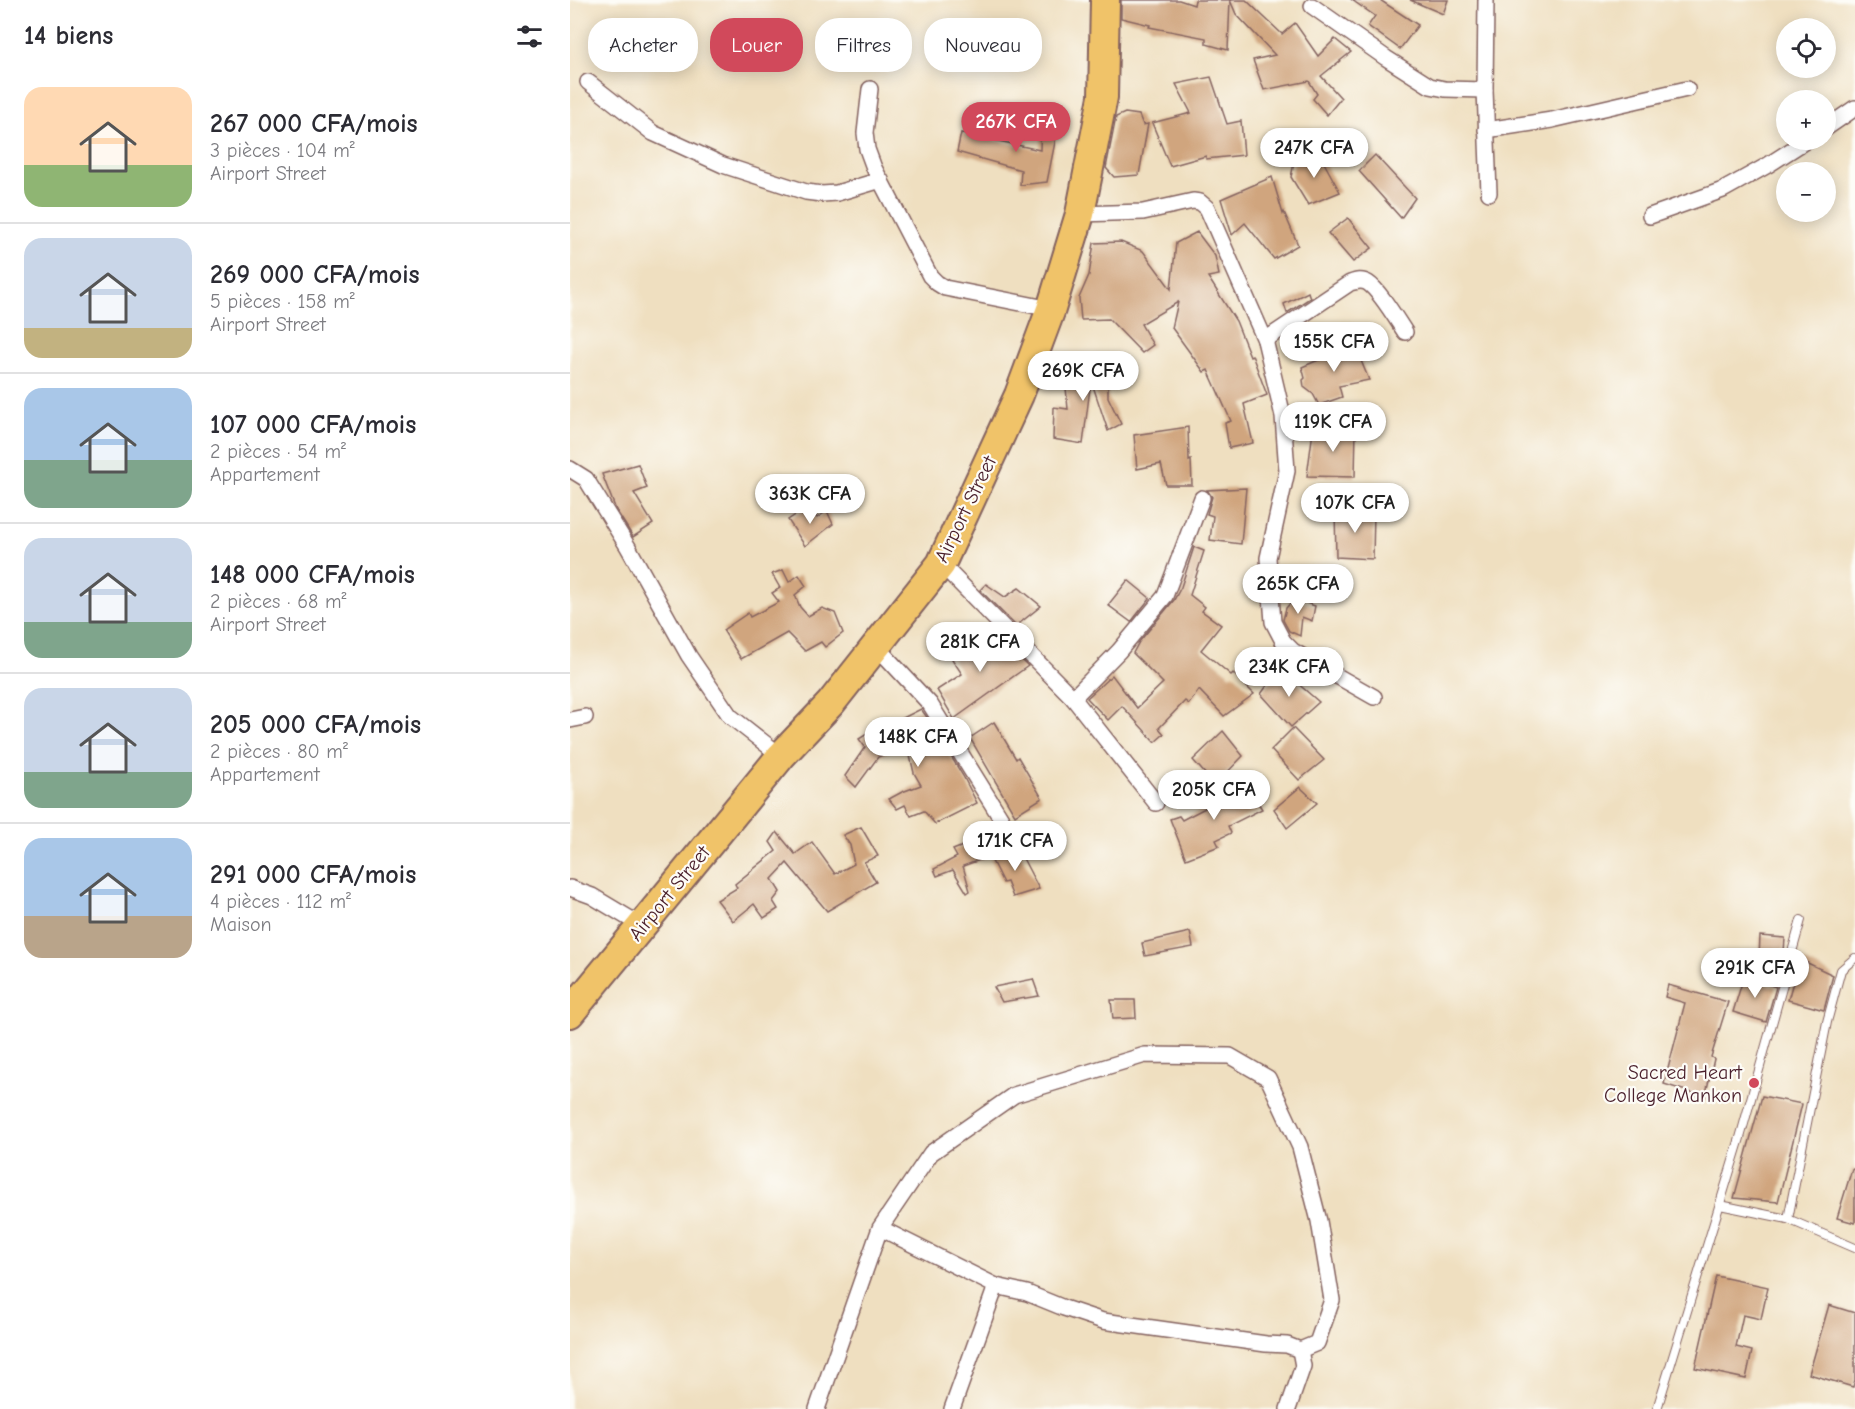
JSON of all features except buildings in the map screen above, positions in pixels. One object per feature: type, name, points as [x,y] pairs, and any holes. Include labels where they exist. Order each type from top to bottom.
[{"type":"highway","name":"Airport Street","points":[[570,1013],[782,756],[831,703],[940,564],[1019,395],[1051,309],[1080,214],[1103,97],[1105,0]]},
{"type":"street","points":[[1486,0],[1485,90],[1490,193]]},
{"type":"street","points":[[1312,6],[1430,86],[1445,89],[1485,90]]},
{"type":"street","points":[[588,82],[653,133],[723,165],[806,192],[822,194],[837,193],[881,180]]},
{"type":"street","points":[[870,89],[865,133],[867,149],[874,168],[930,276],[945,288],[1051,309]]},
{"type":"street","points":[[1486,130],[1552,120],[1687,89]]},
{"type":"street","points":[[1836,121],[1855,108]]},
{"type":"street","points":[[1650,216],[1723,190],[1791,150]]},
{"type":"street","points":[[1080,214],[1143,212],[1194,201],[1200,202],[1207,208],[1265,340],[1283,416],[1287,471],[1268,558],[1273,622],[1283,641],[1293,651],[1374,697]]},
{"type":"street","points":[[1265,340],[1350,283],[1358,280],[1367,282],[1405,332]]},
{"type":"street","points":[[570,469],[586,479],[628,547],[689,656],[730,716],[782,756]]},
{"type":"street","points":[[1073,698],[1119,651],[1165,596],[1202,498]]},
{"type":"street","points":[[940,564],[1073,698],[1156,802]]},
{"type":"street","points":[[876,646],[930,704],[1012,836]]},
{"type":"street","points":[[570,888],[592,896],[642,926]]},
{"type":"street","points":[[817,1409],[880,1228],[931,1153],[1014,1095],[1146,1055],[1230,1056],[1269,1078],[1300,1147],[1319,1221],[1332,1300],[1317,1343],[1300,1350],[1287,1345],[1103,1321],[1027,1293],[996,1286],[880,1228]]},
{"type":"street","points":[[952,1409],[996,1286]]},
{"type":"street","points":[[1288,1409],[1303,1366],[1300,1350]]},
{"type":"lane","points":[[1657,1409],[1743,1126],[1801,920]]},
{"type":"lane","points":[[1788,1219],[1827,1022],[1841,970],[1855,958]]},
{"type":"lane","points":[[1720,1204],[1788,1219],[1855,1248]]},
{"type":"place","name":"Sacred Heart College Mankon","points":[[1754,1083]]}]
